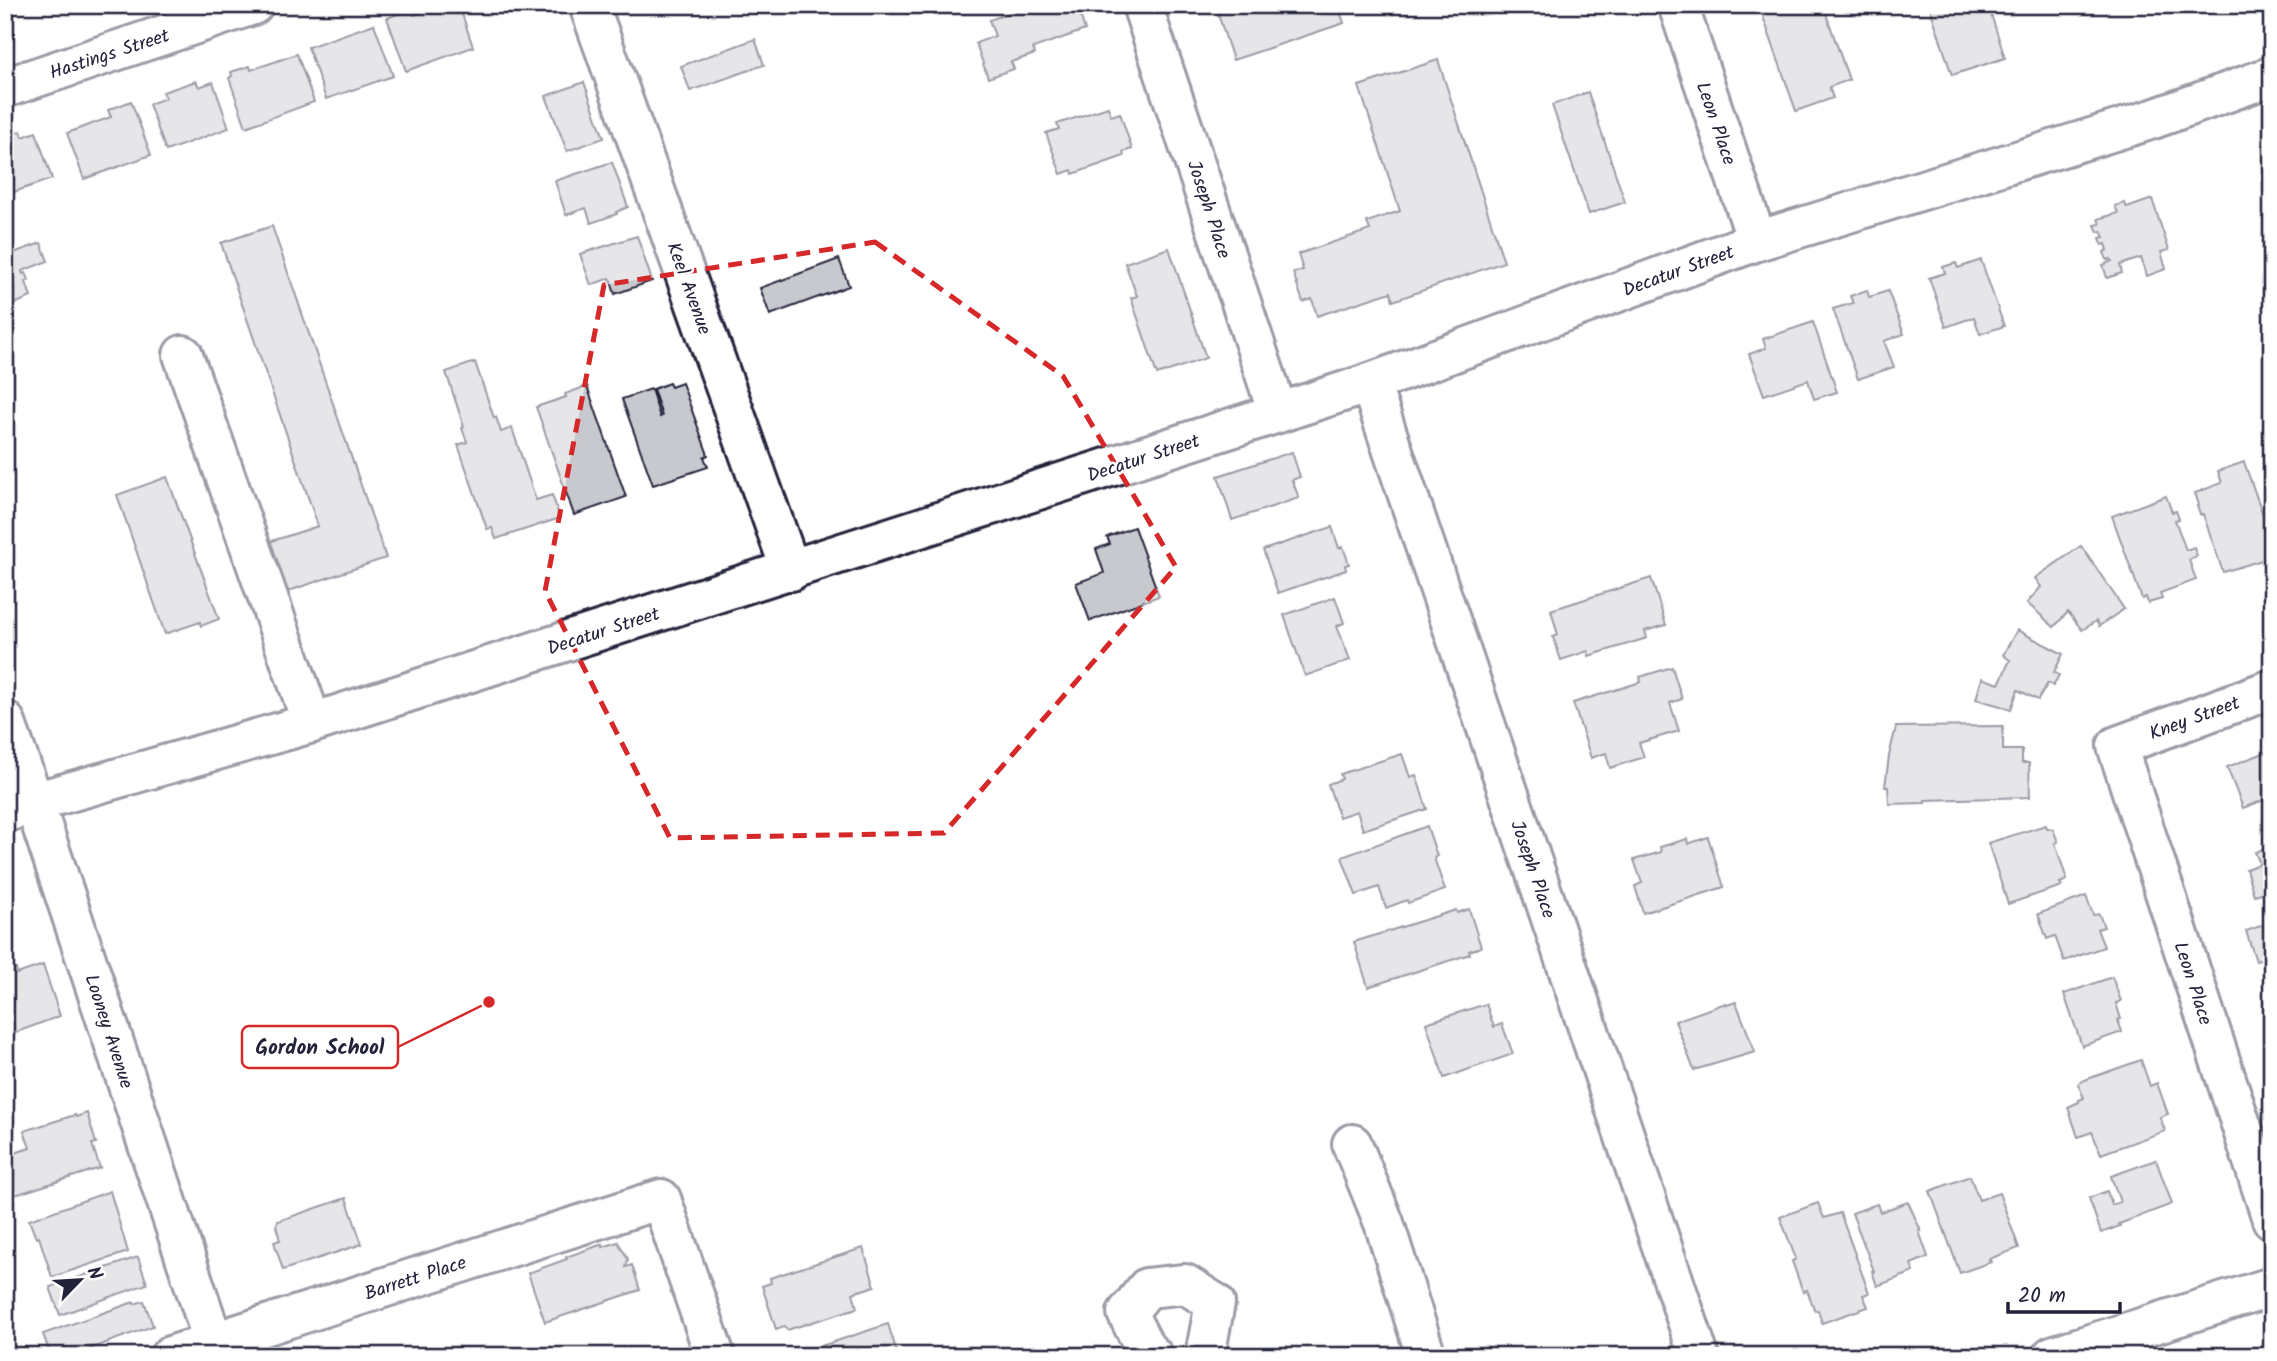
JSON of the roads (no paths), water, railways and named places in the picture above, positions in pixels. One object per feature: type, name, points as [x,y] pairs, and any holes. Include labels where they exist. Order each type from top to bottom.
[{"type":"street","name":"Hastings Street","points":[[5,88],[253,5]]},
{"type":"street","name":"Keel Avenue","points":[[589,5],[791,571]]},
{"type":"street","name":"Joseph Place","points":[[1142,5],[1278,414]]},
{"type":"street","name":"Leon Place","points":[[1678,5],[1757,241]]},
{"type":"street","name":"Decatur Street","points":[[20,807],[312,723],[1278,414],[1757,241],[2153,119],[2272,76]]},
{"type":"street","points":[[183,355],[312,723]]},
{"type":"street","name":"Joseph Place","points":[[1370,383],[1699,1356]]},
{"type":"street","name":"Kney Street","points":[[2117,746],[2272,689]]},
{"type":"street","name":"Looney Avenue","points":[[5,720],[20,807],[213,1341]]},
{"type":"street","name":"Leon Place","points":[[2117,746],[2272,1220]]},
{"type":"street","points":[[1352,1144],[1384,1223],[1426,1356]]},
{"type":"street","name":"Barrett Place","points":[[170,1356],[661,1199],[715,1356]]},
{"type":"street","points":[[1153,1356],[1145,1348],[1127,1312],[1147,1288],[1185,1284],[1214,1303],[1205,1356]]},
{"type":"street","points":[[2052,1356],[2272,1287]]},
{"type":"place","name":"Gordon School","points":[[489,1002]]}]
